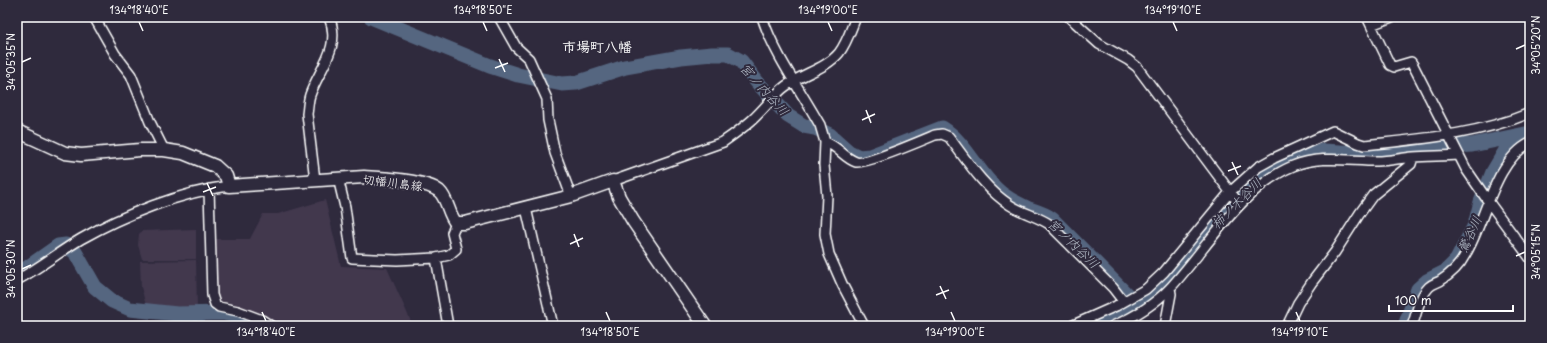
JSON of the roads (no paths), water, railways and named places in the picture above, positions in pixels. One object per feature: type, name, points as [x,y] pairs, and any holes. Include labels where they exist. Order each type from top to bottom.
[{"type":"main road","points":[[17,131],[65,153],[81,155],[140,150],[164,150],[183,153],[215,166],[226,176],[229,186]]},
{"type":"main road","name":"切幡川島線","points":[[229,186],[338,178],[382,178],[425,184],[439,192],[445,201],[451,218],[456,223]]},
{"type":"main road","points":[[456,223],[465,223],[571,196],[613,181],[633,221],[705,326]]},
{"type":"street","points":[[94,17],[115,54],[131,75],[150,122],[164,150]]},
{"type":"street","points":[[315,180],[307,114],[310,95],[328,57],[334,40],[333,25],[329,17]]},
{"type":"street","points":[[499,17],[516,47],[528,59],[547,99],[548,120],[555,154],[571,196]]},
{"type":"street","points":[[762,17],[768,34],[793,81],[820,125],[825,139],[824,165],[827,196],[825,234],[829,254],[843,286],[864,326]]},
{"type":"street","points":[[613,181],[723,142],[752,121],[773,98],[793,81],[826,64],[838,54],[845,45],[856,17]]},
{"type":"street","points":[[1069,17],[1099,44],[1128,60],[1136,67],[1240,204]]},
{"type":"street","points":[[1392,17],[1369,21],[1390,65],[1394,67],[1411,62],[1454,146],[1477,185],[1530,258]]},
{"type":"street","points":[[1113,326],[1122,320],[1137,314],[1156,301],[1170,288],[1240,204],[1268,180],[1293,166],[1318,159],[1344,158],[1378,161],[1413,157],[1454,146],[1530,113]]},
{"type":"street","points":[[1071,326],[1123,302],[1146,289],[1164,272],[1231,193],[1258,166],[1274,158],[1333,131],[1364,145],[1454,146]]},
{"type":"street","points":[[825,139],[849,159],[859,163],[935,135],[942,134],[949,137],[993,193],[1012,206],[1038,217],[1049,224],[1113,288],[1123,302],[1122,320]]},
{"type":"street","points":[[1412,326],[1422,295],[1430,286],[1455,271],[1466,255],[1481,222],[1487,200],[1502,173],[1517,150],[1530,143]]},
{"type":"street","points":[[1287,326],[1298,304],[1312,282],[1335,252],[1373,195],[1411,164],[1413,157]]},
{"type":"street","points":[[338,178],[345,207],[352,258],[397,260],[436,258],[450,255],[456,249],[452,233],[456,223]]},
{"type":"street","points":[[17,280],[60,252],[128,215],[209,189],[229,186]]},
{"type":"street","points":[[209,189],[212,296],[215,304],[219,307],[244,313],[262,320],[271,326]]},
{"type":"street","points":[[526,208],[539,258],[553,326]]},
{"type":"street","points":[[436,258],[448,326]]},
{"type":"street","points":[[1164,326],[1171,294],[1170,288]]},
{"type":"waterway","name":"宮ノ内谷川","points":[[371,17],[490,66],[518,75],[562,84],[576,83],[625,67],[681,57],[728,54],[741,61],[757,82],[788,116],[804,126],[815,128],[830,135],[849,152],[859,157],[870,156],[942,128],[959,143],[994,187],[1015,202],[1044,214],[1052,219],[1136,304]]},
{"type":"waterway","name":"柿ノ木谷川","points":[[1092,326],[1110,318],[1158,290],[1188,258],[1225,211],[1261,177],[1291,160],[1323,151],[1357,153],[1472,145],[1530,133]]},
{"type":"waterway","name":"鶯谷川","points":[[1405,326],[1418,289],[1427,281],[1445,272],[1457,260],[1475,225],[1481,202],[1493,172],[1506,150],[1523,138]]},
{"type":"waterway","name":"柿ノ木谷川","points":[[17,275],[58,246],[66,245],[75,252],[95,287],[112,301],[130,309],[177,314],[223,313],[244,318],[259,326]]},
{"type":"district","name":"市場町八幡","points":[[597,46]]}]
